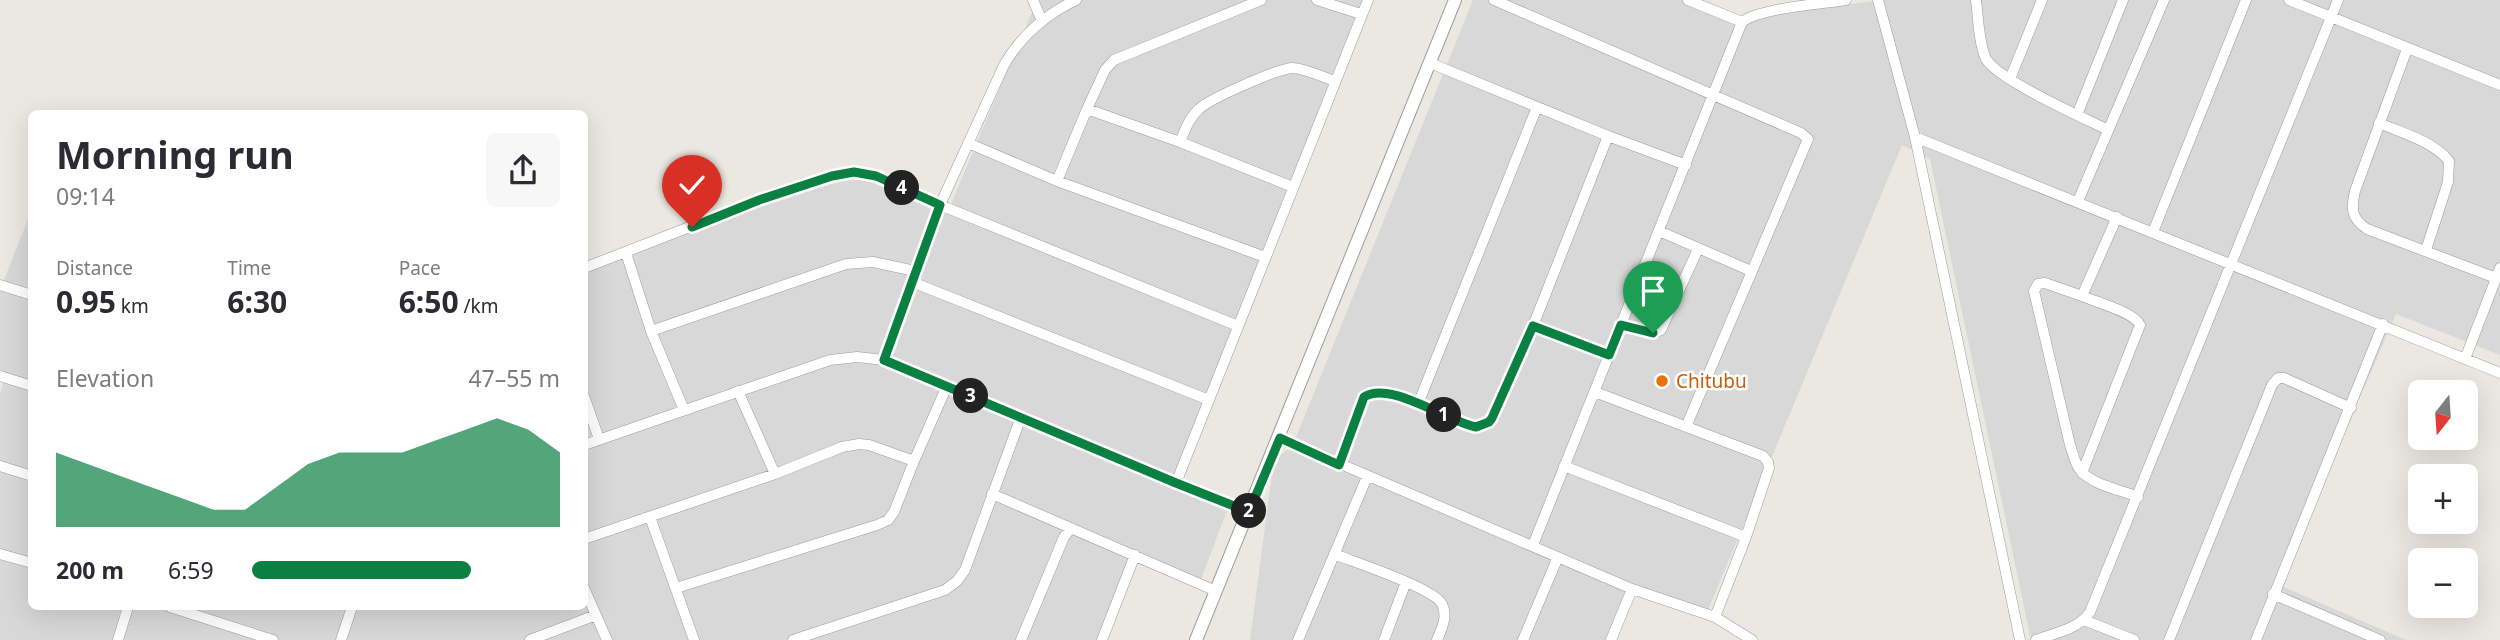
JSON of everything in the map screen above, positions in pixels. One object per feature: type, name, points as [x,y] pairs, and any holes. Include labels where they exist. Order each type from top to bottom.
[{"type":"street","points":[[1033,0],[1042,21]]},
{"type":"street","points":[[884,360],[940,205],[1014,46],[1042,21],[1076,0]]},
{"type":"street","points":[[1057,181],[1105,69],[1114,60],[1261,0]]},
{"type":"street","points":[[1317,0],[1361,14]]},
{"type":"street","points":[[1176,483],[1368,0]]},
{"type":"street","points":[[1196,640],[1455,0]]},
{"type":"street","points":[[1494,0],[1713,94],[1801,133],[1808,139],[1686,427]]},
{"type":"street","points":[[1688,0],[1742,22]]},
{"type":"street","points":[[1533,545],[1742,22],[1748,16],[1846,0]]},
{"type":"street","points":[[1878,0],[1915,137],[2020,640]]},
{"type":"street","points":[[1976,0],[1984,56],[1994,69],[2108,130]]},
{"type":"street","points":[[2010,79],[2042,0]]},
{"type":"street","points":[[2077,115],[2123,0]]},
{"type":"street","points":[[2078,201],[2164,0]]},
{"type":"street","points":[[2153,232],[2246,0]]},
{"type":"street","points":[[2289,0],[2500,85]]},
{"type":"street","points":[[2036,640],[2084,620],[2090,612],[2338,0]]},
{"type":"street","points":[[2407,49],[2355,191],[2353,215],[2358,223],[2367,229],[2498,273],[2465,359]]},
{"type":"street","points":[[1430,63],[1686,165]]},
{"type":"street","points":[[1180,142],[1191,118],[1207,103],[1278,71],[1301,69],[1335,81]]},
{"type":"street","points":[[1418,404],[1537,107]]},
{"type":"street","points":[[1087,109],[1293,187]]},
{"type":"street","points":[[2379,123],[2426,143],[2449,161],[2448,181],[2426,250]]},
{"type":"street","points":[[1339,465],[1364,397],[1372,392],[1386,393],[1418,404],[1468,426],[1476,427],[1489,422],[1533,326],[1608,136]]},
{"type":"street","points":[[1915,137],[2500,373]]},
{"type":"street","points":[[968,143],[1057,181],[1265,257]]},
{"type":"street","points":[[588,267],[759,200],[832,176],[854,172],[876,176],[940,205],[1238,326]]},
{"type":"street","points":[[2082,296],[2117,217]]},
{"type":"street","points":[[1659,231],[1751,271]]},
{"type":"street","points":[[1621,325],[1653,333],[1661,330],[1698,248]]},
{"type":"street","points":[[626,253],[651,331],[684,410]]},
{"type":"street","points":[[651,331],[846,264],[873,262],[915,271]]},
{"type":"street","points":[[912,282],[1209,400]]},
{"type":"street","points":[[2082,473],[2140,325],[2138,320],[2130,315],[2041,282],[2034,291],[2070,445],[2082,473],[2138,497]]},
{"type":"street","points":[[0,285],[28,294]]},
{"type":"street","points":[[2256,640],[2383,324]]},
{"type":"street","points":[[1533,326],[1609,355]]},
{"type":"street","points":[[588,443],[830,360],[857,357],[884,360],[1249,512]]},
{"type":"street","points":[[0,376],[28,385]]},
{"type":"street","points":[[2169,640],[2272,385],[2278,378],[2284,378],[2351,408]]},
{"type":"street","points":[[676,588],[888,520],[894,512],[947,386]]},
{"type":"street","points":[[738,391],[775,474]]},
{"type":"street","points":[[1595,392],[1763,456],[1768,462],[1769,468],[1746,537],[1715,617]]},
{"type":"street","points":[[588,407],[599,439]]},
{"type":"street","points":[[793,640],[945,590],[957,581],[965,570],[1021,417]]},
{"type":"street","points":[[1280,438],[1632,589],[1715,617],[1752,640]]},
{"type":"street","points":[[588,538],[775,474],[842,447],[859,444],[914,461]]},
{"type":"street","points":[[0,466],[28,475]]},
{"type":"street","points":[[1563,466],[1746,537]]},
{"type":"street","points":[[1298,640],[1367,477]]},
{"type":"street","points":[[992,494],[1216,591]]},
{"type":"street","points":[[650,517],[694,640]]},
{"type":"street","points":[[1021,640],[1064,537],[1071,528]]},
{"type":"street","points":[[0,554],[28,562]]},
{"type":"street","points":[[1334,554],[1430,593],[1443,605],[1444,624],[1437,640]]},
{"type":"street","points":[[1102,640],[1135,555]]},
{"type":"street","points":[[1523,640],[1558,557]]},
{"type":"street","points":[[1384,640],[1406,582]]},
{"type":"street","points":[[1611,640],[1632,589]]},
{"type":"street","points":[[2273,594],[2380,640]]},
{"type":"street","points":[[588,597],[607,640]]},
{"type":"street","points":[[118,640],[127,610]]},
{"type":"street","points":[[178,610],[246,636],[273,640]]},
{"type":"street","points":[[341,640],[351,610]]},
{"type":"street","points":[[530,640],[596,615]]},
{"type":"street","points":[[2084,620],[2134,640]]},
{"type":"shaded area","points":[[1037,0],[1369,0],[1175,479],[1229,505],[1200,582],[1135,563],[1104,640],[0,640],[0,395],[6,373],[0,370],[0,282],[3,282],[28,220],[28,610],[588,610],[588,263],[759,200],[876,174],[951,204]]},
{"type":"shaded area","points":[[1473,0],[1694,0],[1736,17],[1885,0],[2500,0],[2500,355],[2396,314],[2279,585],[2406,640],[2031,640],[1930,159],[1902,145],[1708,610],[1635,587],[1612,640],[1250,640],[1274,459],[1292,447]]},
{"type":"place","name":"Chitubu","points":[[1662,381]]},
{"type":"route","points":[[692,227],[759,200],[832,176],[854,172],[876,176],[940,205],[884,360],[1249,512],[1280,438],[1339,465],[1364,397],[1372,392],[1386,393],[1418,404],[1468,426],[1483,426],[1492,418],[1533,326],[1609,355],[1621,325],[1653,333]]}]
